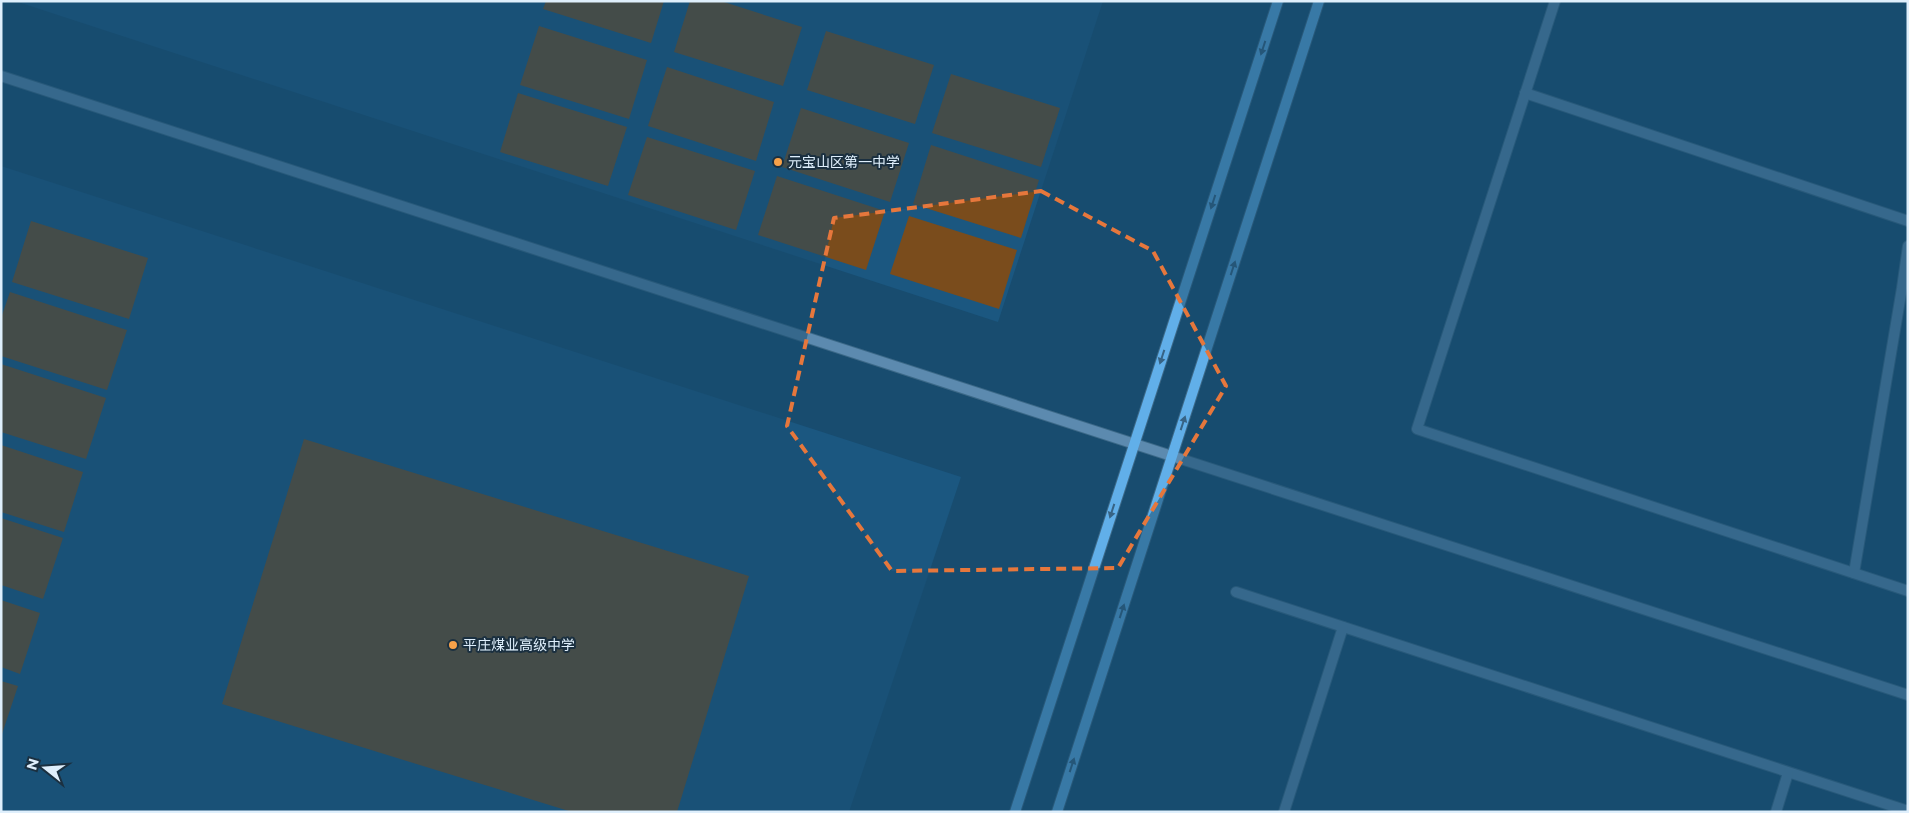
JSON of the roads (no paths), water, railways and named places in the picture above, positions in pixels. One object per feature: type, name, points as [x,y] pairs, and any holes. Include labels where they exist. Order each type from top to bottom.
[{"type":"main road","points":[[1015,812],[1278,1]]},
{"type":"main road","points":[[1057,812],[1320,1]]},
{"type":"street","points":[[1555,1],[1417,429],[1908,591]]},
{"type":"street","points":[[1,76],[1908,695]]},
{"type":"street","points":[[1525,93],[1908,221]]},
{"type":"street","points":[[1854,573],[1908,246]]},
{"type":"street","points":[[1236,592],[1906,811]]},
{"type":"street","points":[[1284,812],[1343,627]]},
{"type":"street","points":[[1776,812],[1788,773]]},
{"type":"place","name":"元宝山区第一中学","points":[[778,162]]},
{"type":"place","name":"平庄煤业高级中学","points":[[453,645]]}]
